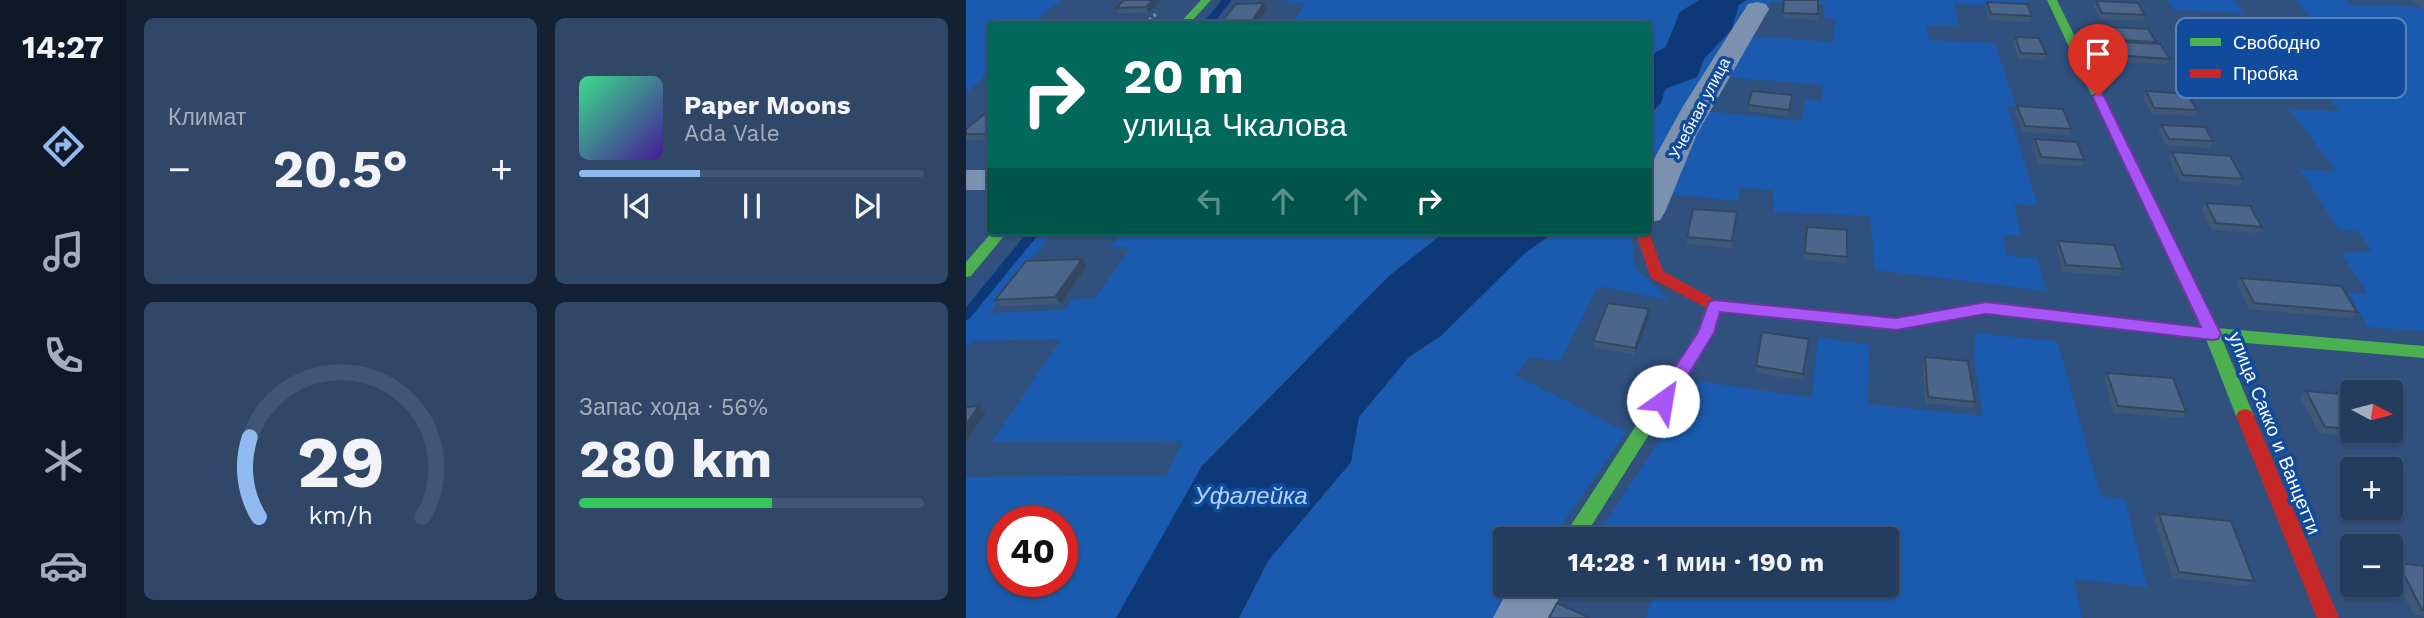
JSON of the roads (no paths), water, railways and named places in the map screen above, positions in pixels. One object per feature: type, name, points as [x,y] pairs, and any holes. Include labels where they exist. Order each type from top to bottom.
[{"type":"street","points":[[1187,21],[1206,0]]},
{"type":"street","name":"улица Сакко и Ванцетти","points":[[2052,0],[2212,334],[2328,618]]},
{"type":"street","name":"Учебная улица","points":[[1652,201],[1714,77],[1757,9]]},
{"type":"street","points":[[966,180],[987,180]]},
{"type":"street","points":[[966,272],[998,235]]},
{"type":"street","points":[[1643,235],[1656,274],[1714,306],[1896,324],[1986,308],[2212,334],[2424,352]]},
{"type":"street","points":[[1580,527],[1705,333],[1714,306]]},
{"type":"street","points":[[1519,618],[1533,597]]},
{"type":"water","points":[[1699,0],[1747,0],[1739,5],[1732,29],[1704,59],[1697,77],[1665,89],[1661,103],[1652,112],[1652,54],[1666,47],[1680,12]]},
{"type":"water","name":"Уфалейка","points":[[1441,235],[1550,235],[1524,254],[1441,336],[1409,357],[1359,417],[1351,462],[1268,561],[1239,618],[1116,618],[1202,466],[1389,276]]},
{"type":"waterway","points":[[1210,21],[1227,0]]},
{"type":"waterway","points":[[966,315],[1032,235]]}]
